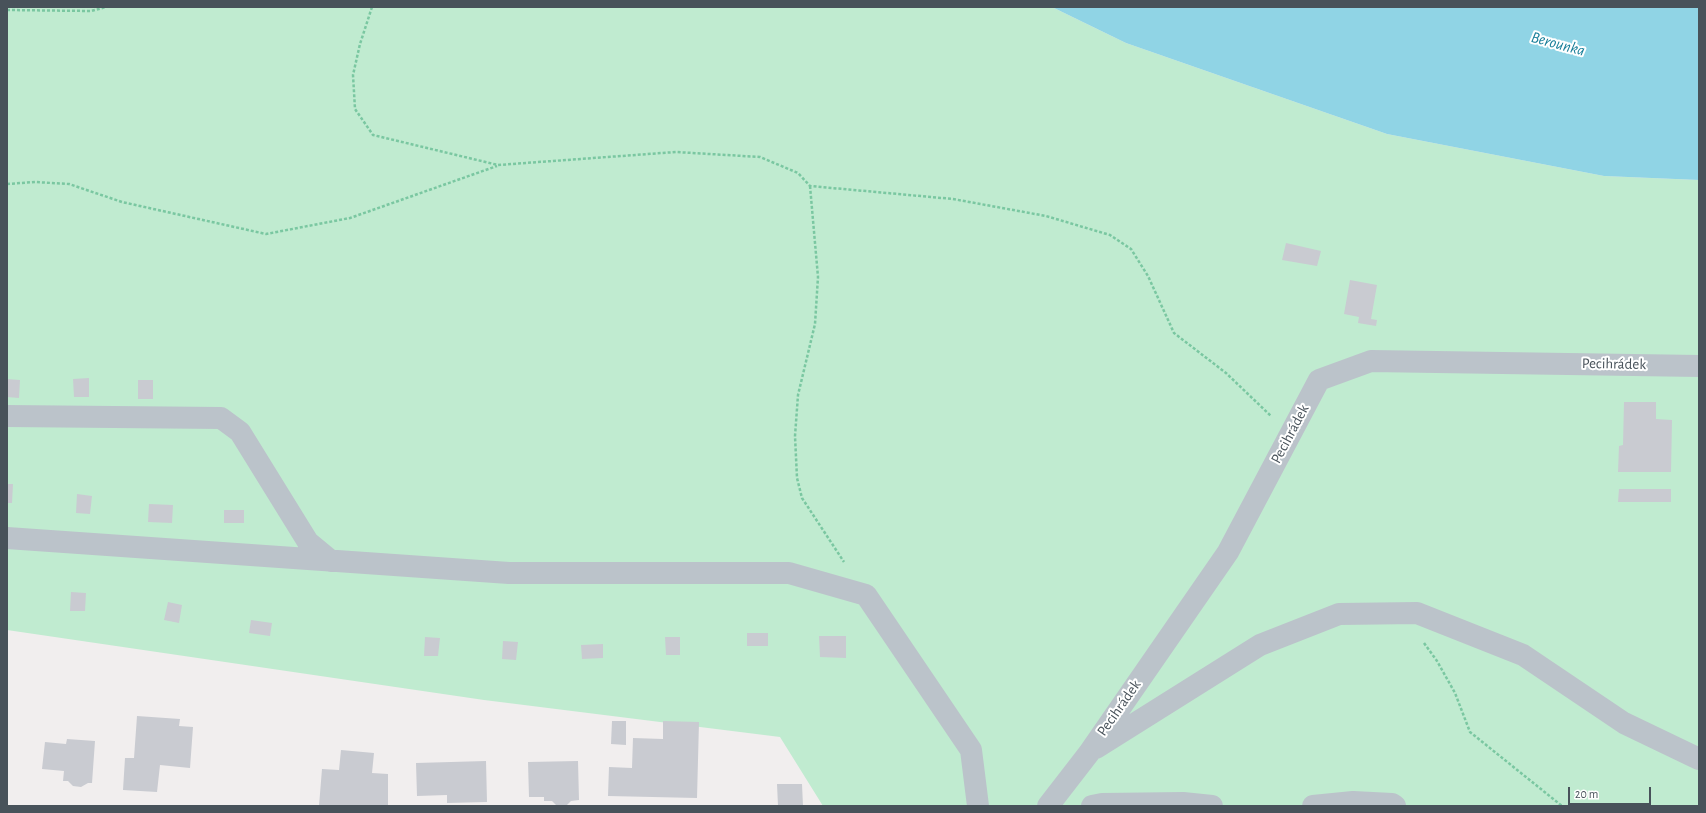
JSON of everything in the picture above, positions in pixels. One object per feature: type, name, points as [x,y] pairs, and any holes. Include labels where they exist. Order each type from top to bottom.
[{"type":"street","name":"Pecihrádek","points":[[1048,806],[1089,753],[1228,552],[1319,380],[1371,361],[1699,366]]},
{"type":"street","points":[[7,416],[221,418],[240,432],[308,542],[331,561]]},
{"type":"street","points":[[7,538],[509,572],[789,573],[866,595],[971,750],[978,806]]},
{"type":"street","points":[[1089,753],[1260,645],[1339,614],[1417,613],[1523,655],[1624,723],[1699,759]]},
{"type":"street","points":[[1313,806],[1353,802],[1392,804],[1395,806]]},
{"type":"street","points":[[1092,806],[1102,804],[1183,803],[1212,806]]},
{"type":"path","points":[[7,10],[91,11],[106,7]]},
{"type":"path","points":[[372,7],[360,44],[353,75],[356,109],[373,135],[498,165]]},
{"type":"path","points":[[7,184],[35,182],[69,184],[122,202],[266,234],[350,218],[498,165],[676,152],[760,157],[798,174],[810,186],[952,199],[1046,216],[1110,235],[1131,249],[1148,276],[1174,333],[1226,373],[1290,434]]},
{"type":"path","points":[[810,186],[818,277],[815,324],[798,395],[795,436],[797,478],[802,498],[845,563]]},
{"type":"path","points":[[1417,640],[1424,643],[1437,661],[1455,693],[1470,732],[1562,806]]},
{"type":"green space","points":[[7,7],[1052,7],[1126,43],[1387,134],[1604,176],[1699,180],[1699,806],[823,806],[780,737],[484,700],[7,630]]},
{"type":"water","name":"Berounka","points":[[1052,7],[1699,7],[1699,180],[1604,176],[1387,134],[1126,43]]},
{"type":"building","points":[[1286,243],[1321,251],[1317,266],[1282,260]]},
{"type":"building","points":[[1350,280],[1377,285],[1371,319],[1377,320],[1376,326],[1358,323],[1359,317],[1344,314]]},
{"type":"building","points":[[89,378],[89,397],[74,397],[73,379]]},
{"type":"building","points":[[7,379],[20,380],[19,398],[7,397]]},
{"type":"building","points":[[138,380],[153,380],[153,399],[138,399]]},
{"type":"building","points":[[1624,402],[1656,402],[1656,419],[1672,420],[1671,472],[1618,472],[1619,446],[1623,445]]},
{"type":"building","points":[[7,484],[13,484],[12,503],[7,503]]},
{"type":"building","points":[[1619,489],[1671,489],[1671,502],[1618,502]]},
{"type":"building","points":[[77,494],[92,496],[90,514],[76,513]]},
{"type":"building","points":[[149,504],[173,505],[172,523],[148,522]]},
{"type":"building","points":[[224,510],[244,510],[244,523],[224,523]]},
{"type":"building","points":[[71,592],[86,593],[85,611],[70,611]]},
{"type":"building","points":[[168,602],[182,605],[179,623],[164,620]]},
{"type":"building","points":[[251,620],[272,623],[270,636],[249,633]]},
{"type":"building","points":[[747,633],[768,633],[768,646],[747,646]]},
{"type":"building","points":[[819,636],[846,636],[846,658],[820,657]]},
{"type":"building","points":[[425,637],[440,638],[438,656],[424,656]]},
{"type":"building","points":[[665,637],[680,637],[680,655],[666,655]]},
{"type":"building","points":[[503,641],[518,642],[516,660],[502,659]]},
{"type":"building","points":[[603,644],[603,658],[582,659],[581,645]]},
{"type":"building","points":[[137,716],[180,719],[179,726],[193,727],[190,768],[160,765],[157,792],[123,790],[125,758],[134,758]]},
{"type":"building","points":[[612,721],[626,721],[626,745],[611,744]]},
{"type":"building","points":[[663,721],[699,722],[697,798],[608,796],[609,767],[632,768],[633,738],[663,739]]},
{"type":"building","points":[[67,739],[95,741],[92,783],[88,783],[81,787],[73,786],[68,781],[63,781],[64,771],[42,769],[45,742],[66,744]]},
{"type":"building","points":[[341,750],[374,753],[372,773],[388,774],[388,806],[319,806],[322,769],[339,770]]},
{"type":"building","points":[[486,761],[487,802],[447,803],[447,795],[417,796],[416,763]]},
{"type":"building","points":[[578,761],[579,800],[571,801],[567,805],[556,805],[552,801],[544,801],[544,797],[529,797],[528,762]]},
{"type":"building","points":[[777,784],[802,784],[803,806],[778,806]]}]
